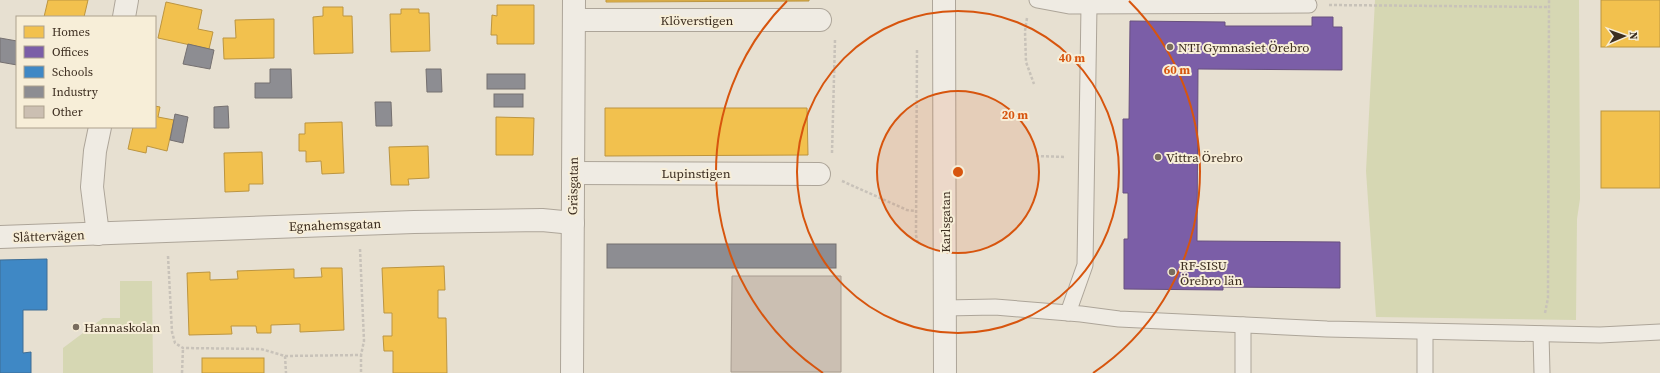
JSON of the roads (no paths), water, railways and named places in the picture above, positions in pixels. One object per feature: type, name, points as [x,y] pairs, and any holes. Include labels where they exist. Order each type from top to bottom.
[{"type":"street","points":[[124,16],[127,0]]},
{"type":"street","name":"Karlsgatan","points":[[944,0],[945,373]]},
{"type":"street","name":"Klöverstigen","points":[[574,10],[820,20]]},
{"type":"street","name":"Gräsgatan","points":[[572,373],[574,10]]},
{"type":"street","points":[[98,234],[92,187],[95,151],[100,128]]},
{"type":"street","name":"Lupinstigen","points":[[573,173],[825,175]]},
{"type":"street","name":"Egnahemsgatan","points":[[98,234],[361,224],[542,220],[573,222]]},
{"type":"street","name":"Slåttervägen","points":[[0,237],[98,234]]},
{"type":"lane","points":[[1037,0],[1069,6],[1309,5]]},
{"type":"lane","points":[[1068,313],[1085,265],[1089,6]]},
{"type":"lane","points":[[945,308],[995,307],[1119,319],[1327,330],[1600,335],[1660,332]]},
{"type":"lane","points":[[1243,325],[1243,373]]},
{"type":"lane","points":[[1425,332],[1426,373]]},
{"type":"lane","points":[[1541,334],[1542,373]]},
{"type":"place","name":"NTI Gymnasiet Örebro","points":[[1170,47]]},
{"type":"place","name":"Vittra Örebro","points":[[1158,157]]},
{"type":"place","name":"RF-SISU Örebro län","points":[[1172,272]]},
{"type":"place","name":"Hannaskolan","points":[[76,327]]}]
